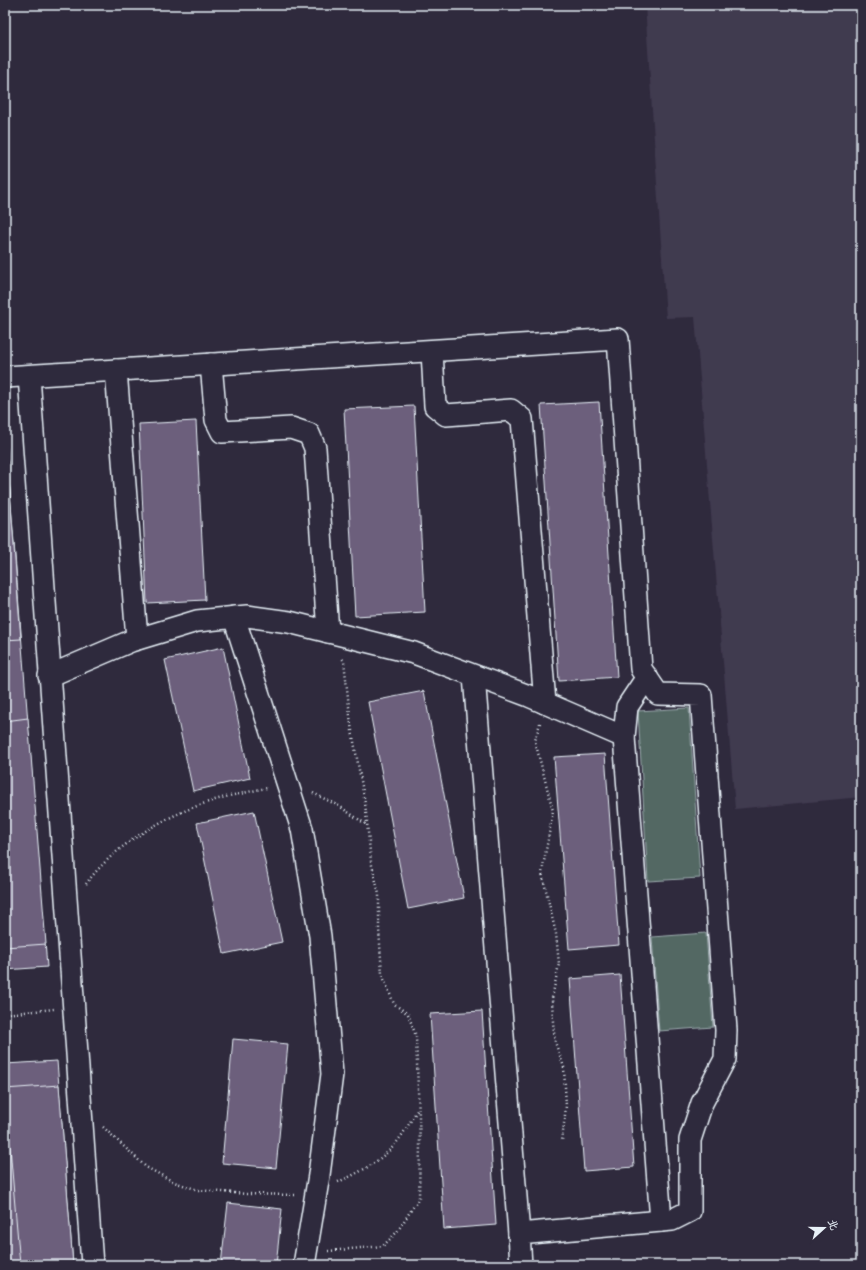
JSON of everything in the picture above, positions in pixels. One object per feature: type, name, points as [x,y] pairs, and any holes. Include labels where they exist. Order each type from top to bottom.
[{"type":"street","points":[[5,377],[618,339],[641,669],[658,694],[701,695],[726,1030],[725,1059],[702,1103],[690,1140],[690,1211],[672,1220],[519,1234]]},
{"type":"street","points":[[432,351],[435,406],[446,414],[511,410],[522,420],[545,703]]},
{"type":"street","points":[[211,364],[216,420],[222,432],[291,428],[309,434],[314,448],[328,632]]},
{"type":"street","points":[[116,370],[137,639]]},
{"type":"street","points":[[29,376],[92,1265]]},
{"type":"street","points":[[50,676],[137,639],[198,622],[247,616],[282,621],[414,653],[545,703],[624,737]]},
{"type":"street","points":[[234,617],[302,829],[320,936],[332,1074],[317,1190],[305,1259]]},
{"type":"street","points":[[474,676],[521,1265]]},
{"type":"street","points":[[647,677],[627,708],[624,737],[661,1221]]},
{"type":"path","points":[[305,1259],[383,1246],[397,1232],[419,1198],[416,1036],[408,1014],[394,1004],[382,974],[379,929],[379,894],[371,861],[351,725],[344,661],[328,632]]},
{"type":"path","points":[[545,703],[535,741],[553,812],[542,873],[556,934],[559,964],[552,998],[555,1042],[564,1067],[566,1106],[562,1141]]},
{"type":"path","points":[[66,911],[88,880],[117,852],[165,819],[197,805],[234,794],[266,788],[309,792],[339,806],[367,826]]},
{"type":"path","points":[[5,1014],[73,1007]]},
{"type":"path","points":[[80,1103],[146,1166],[174,1182],[198,1190],[293,1196],[327,1188],[357,1174],[385,1156],[402,1134],[418,1109]]},
{"type":"shaded area","points":[[645,5],[861,5],[861,797],[735,809],[695,317],[666,318]]},
{"type":"green space","points":[[689,708],[700,878],[648,881],[638,711]]},
{"type":"green space","points":[[706,933],[713,1027],[659,1031],[652,937]]},
{"type":"building","points":[[599,402],[617,677],[559,681],[541,405]]},
{"type":"building","points":[[414,406],[425,612],[355,616],[344,409]]},
{"type":"building","points":[[196,421],[205,600],[147,603],[139,424]]},
{"type":"building","points":[[5,427],[47,967],[5,970]]},
{"type":"building","points":[[5,427],[21,639],[5,640]]},
{"type":"building","points":[[223,647],[250,778],[193,791],[165,660]]},
{"type":"building","points":[[424,691],[464,898],[408,909],[368,702]]},
{"type":"building","points":[[28,718],[46,944],[5,947],[5,721]]},
{"type":"building","points":[[605,754],[619,945],[569,949],[554,757]]},
{"type":"building","points":[[254,811],[282,942],[224,954],[197,823]]},
{"type":"building","points":[[620,975],[634,1167],[584,1171],[570,979]]},
{"type":"building","points":[[482,1011],[496,1225],[444,1229],[430,1014]]},
{"type":"building","points":[[233,1039],[288,1044],[276,1168],[222,1163]]},
{"type":"building","points":[[57,1061],[73,1265],[5,1265],[5,1064]]},
{"type":"building","points":[[59,1085],[73,1265],[20,1265],[5,1089]]},
{"type":"building","points":[[228,1203],[282,1209],[276,1265],[221,1265]]}]
